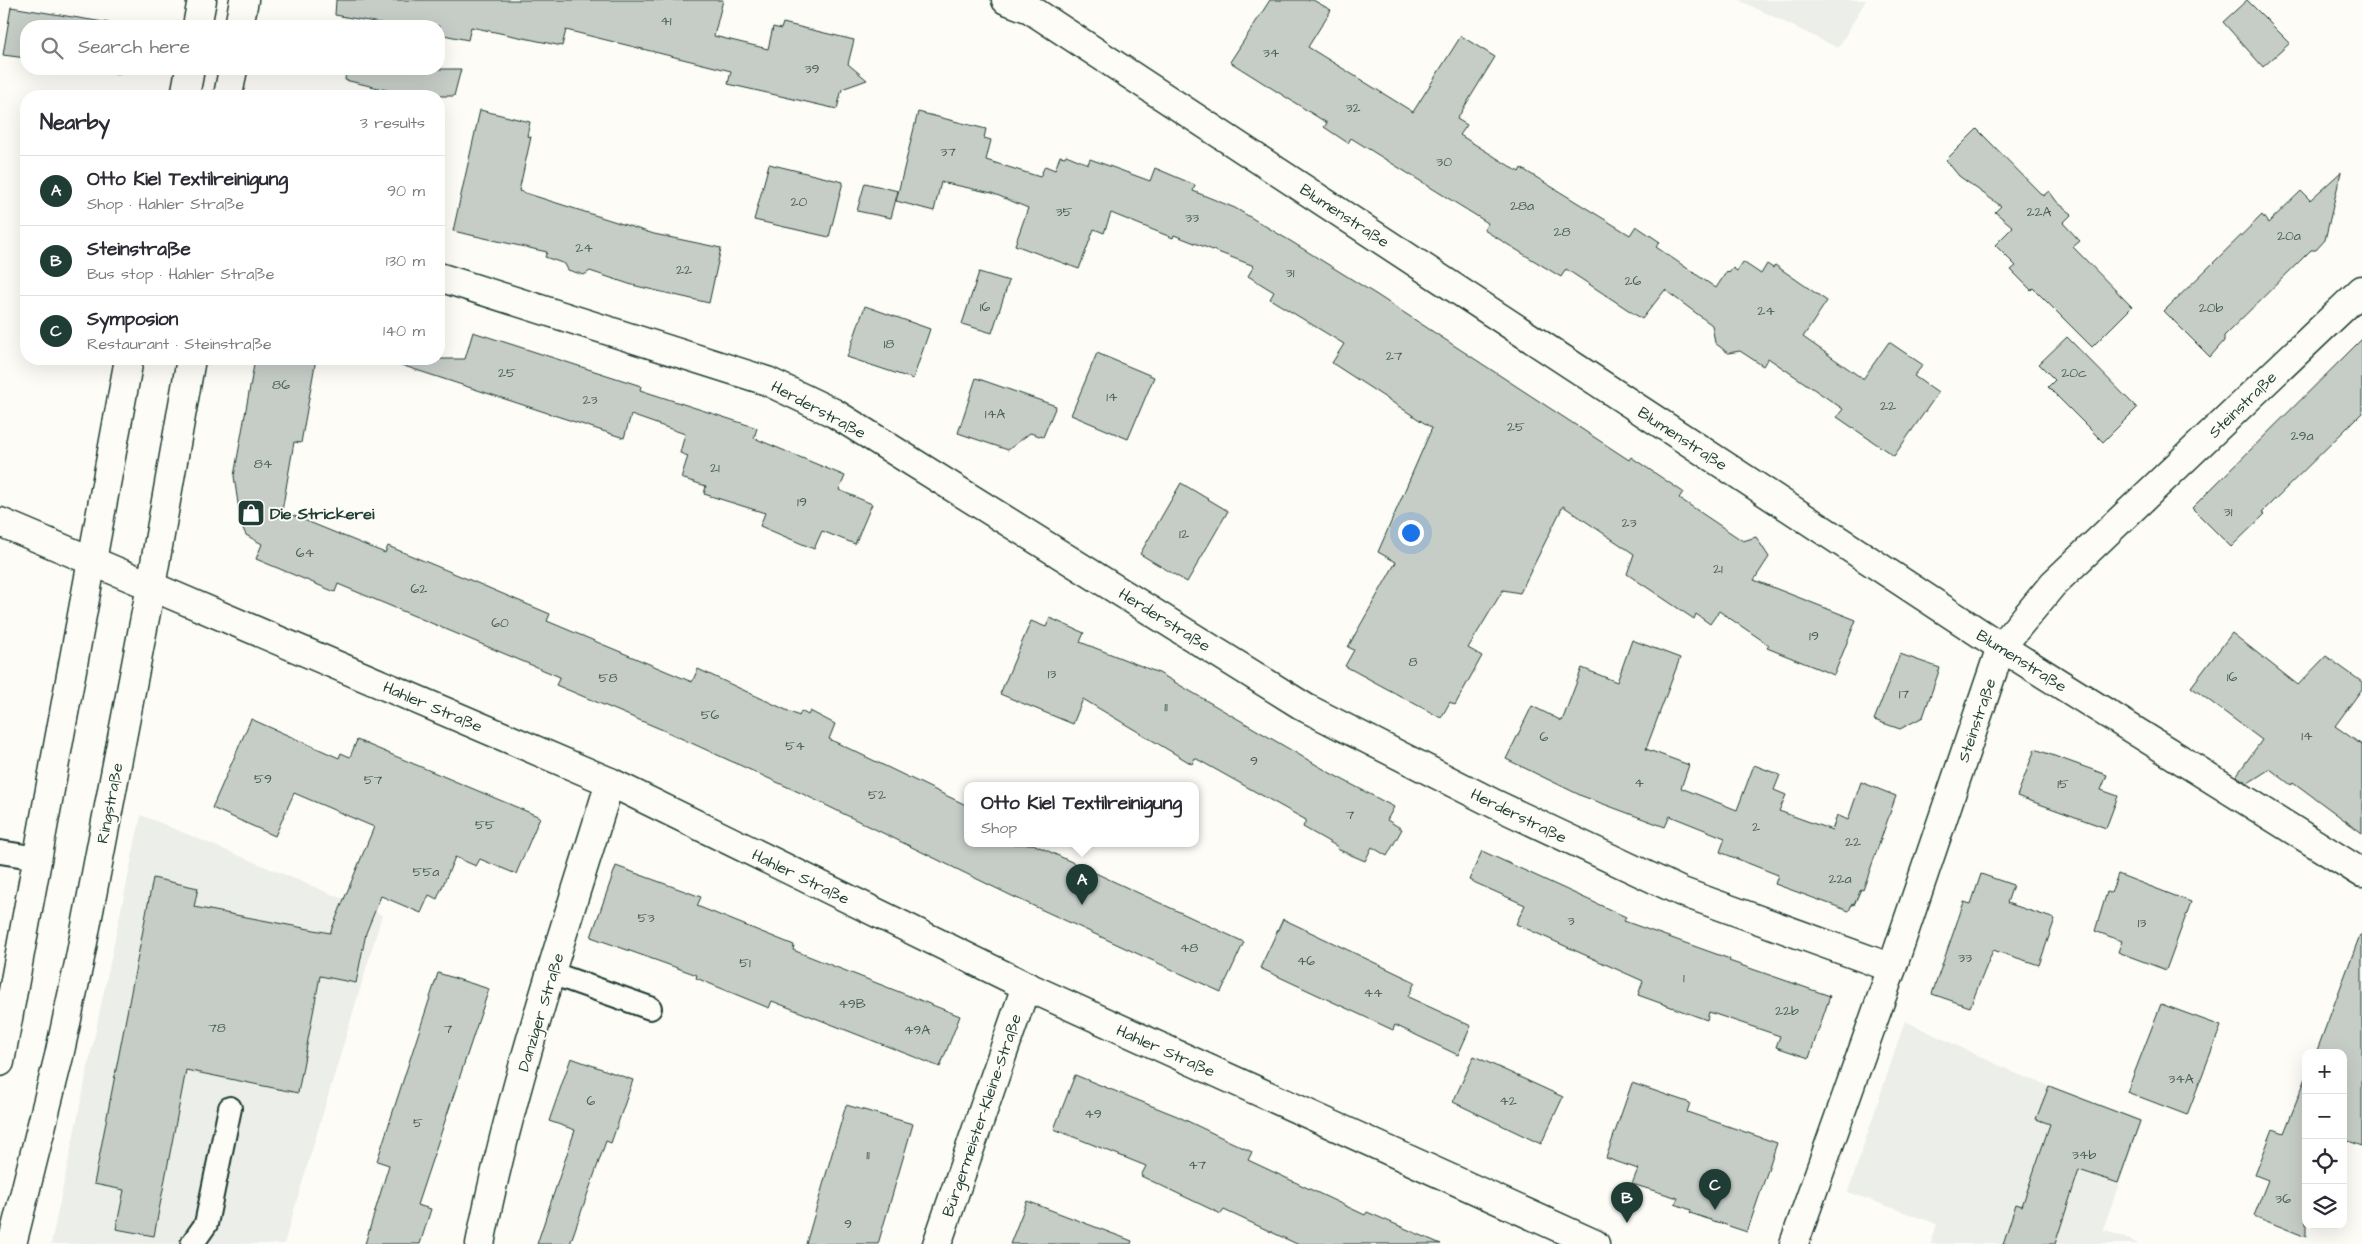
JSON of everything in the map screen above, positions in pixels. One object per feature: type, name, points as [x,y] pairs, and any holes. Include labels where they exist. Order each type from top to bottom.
[{"type":"street","points":[[199,20],[202,0]]},
{"type":"street","points":[[241,20],[244,0]]},
{"type":"street","name":"Blumenstraße","points":[[1006,0],[1030,9],[2001,647],[2362,873]]},
{"type":"street","points":[[186,90],[189,75]]},
{"type":"street","points":[[229,90],[231,75]]},
{"type":"street","name":"Herderstraße","points":[[445,279],[767,381],[834,413],[1306,708],[1495,804],[1682,892],[1892,968]]},
{"type":"street","name":"Steinstraße","points":[[1794,1244],[1892,968],[2001,647],[2053,584],[2362,290]]},
{"type":"street","points":[[0,1062],[129,365]]},
{"type":"street","name":"Ringstraße","points":[[12,1244],[59,1056],[77,972],[150,586],[189,365]]},
{"type":"street","name":"Hahler Straße","points":[[0,522],[610,782],[1026,986],[1595,1244]]},
{"type":"street","name":"Danziger Straße","points":[[480,1244],[493,1180],[532,1034],[610,782]]},
{"type":"street","name":"Bürgermeister-Kleine-Straße","points":[[937,1244],[1026,986]]},
{"type":"lane","points":[[0,852],[38,858]]},
{"type":"lane","points":[[552,973],[650,1008]]},
{"type":"lane","points":[[192,1244],[206,1224],[230,1108]]},
{"type":"shaded area","points":[[1739,0],[1866,0],[1838,48]]},
{"type":"shaded area","points":[[141,815],[382,915],[284,1244],[51,1244]]},
{"type":"shaded area","points":[[1905,1021],[2017,1074],[2142,1120],[2103,1229],[2139,1244],[1931,1244],[1937,1224],[1848,1192]]},
{"type":"building","points":[[336,0],[723,0],[714,36],[768,49],[773,27],[781,29],[783,23],[854,40],[848,64],[867,80],[842,89],[837,109],[728,84],[731,71],[566,30],[562,46],[471,27],[468,40],[445,35],[445,20],[363,20],[335,15]]},
{"type":"building","points":[[1270,0],[1313,0],[1331,10],[1308,47],[1413,112],[1461,36],[1495,57],[1457,119],[1467,125],[1460,135],[1519,172],[1521,168],[1630,235],[1636,226],[1660,242],[1656,247],[1716,288],[1727,271],[1729,273],[1733,268],[1737,271],[1743,262],[1761,274],[1767,264],[1773,268],[1775,265],[1827,301],[1803,337],[1863,379],[1889,342],[1923,365],[1914,376],[1938,393],[1894,456],[1837,417],[1843,409],[1768,358],[1763,366],[1740,351],[1728,353],[1715,343],[1712,325],[1665,290],[1642,319],[1566,269],[1561,277],[1484,230],[1488,223],[1351,138],[1348,143],[1324,127],[1327,123],[1230,62]]},
{"type":"building","points":[[2247,0],[2290,43],[2263,67],[2223,22]]},
{"type":"building","points":[[11,7],[91,20],[20,20],[20,57],[3,55]]},
{"type":"building","points":[[445,69],[461,69],[454,96],[445,96],[445,90],[387,90],[345,80],[345,75],[445,75]]},
{"type":"building","points":[[480,110],[530,122],[527,136],[531,137],[519,191],[654,234],[721,248],[709,303],[632,285],[590,271],[584,275],[568,270],[565,264],[545,257],[547,252],[453,231]]},
{"type":"building","points":[[918,112],[986,129],[984,138],[991,140],[986,160],[1040,177],[1045,166],[1055,170],[1060,156],[1065,157],[1066,155],[1088,164],[1090,159],[1150,181],[1155,168],[1195,185],[1193,191],[1235,208],[1292,242],[1377,295],[1629,460],[1631,457],[1683,492],[1679,498],[1743,541],[1756,537],[1769,557],[1754,580],[1856,620],[1834,675],[1767,648],[1769,645],[1719,611],[1710,624],[1696,614],[1694,619],[1627,574],[1634,554],[1563,506],[1520,593],[1503,590],[1468,648],[1482,656],[1455,705],[1450,702],[1441,718],[1345,666],[1354,650],[1348,647],[1396,562],[1378,552],[1432,428],[1332,363],[1344,344],[1270,299],[1274,292],[1248,276],[1254,266],[1174,235],[1173,238],[1111,213],[1104,233],[1094,229],[1079,269],[1015,245],[1028,208],[992,193],[941,182],[934,211],[896,201]]},
{"type":"building","points":[[1977,129],[2043,196],[2049,191],[2057,202],[2072,214],[2063,223],[2080,241],[2073,247],[2132,307],[2092,347],[2033,288],[2031,290],[2011,270],[2016,266],[1995,245],[2013,227],[1995,212],[2001,206],[1959,176],[1946,160]]},
{"type":"building","points":[[769,164],[843,182],[829,237],[754,220]]},
{"type":"building","points":[[2341,172],[2325,240],[2316,250],[2311,250],[2224,336],[2224,341],[2210,357],[2164,311],[2262,215],[2268,223],[2301,191],[2310,200]]},
{"type":"building","points":[[865,183],[898,191],[891,218],[857,211]]},
{"type":"building","points":[[979,272],[1009,281],[992,333],[962,324]]},
{"type":"building","points":[[865,306],[930,329],[913,379],[847,357]]},
{"type":"building","points":[[473,332],[641,386],[640,390],[757,428],[754,438],[845,476],[839,490],[872,504],[855,544],[822,531],[814,549],[760,526],[765,513],[704,494],[706,486],[681,478],[688,456],[680,453],[685,434],[631,415],[624,438],[401,365],[445,365],[445,359],[465,359]]},
{"type":"building","points":[[2067,337],[2137,408],[2103,442],[2048,387],[2055,380],[2039,364]]},
{"type":"building","points":[[2362,339],[2362,413],[2262,512],[2265,514],[2231,547],[2192,508]]},
{"type":"building","points":[[1097,353],[1154,377],[1128,439],[1071,415]]},
{"type":"building","points":[[254,365],[315,365],[301,443],[294,442],[282,511],[385,553],[388,546],[470,580],[550,614],[547,621],[692,682],[698,669],[799,716],[801,711],[808,715],[810,711],[835,724],[829,739],[964,804],[964,847],[1039,847],[1244,942],[1221,992],[1012,896],[805,795],[663,730],[556,685],[560,677],[338,584],[335,592],[256,559],[262,544],[246,535],[241,524],[234,476]]},
{"type":"building","points":[[976,378],[1056,406],[1043,437],[1030,433],[1008,450],[958,433]]},
{"type":"building","points":[[1181,483],[1228,511],[1187,582],[1140,554]]},
{"type":"building","points":[[1050,618],[1084,633],[1080,642],[1159,673],[1332,774],[1394,807],[1387,820],[1402,829],[1387,856],[1372,847],[1365,861],[1337,849],[1338,847],[1303,827],[1306,820],[1195,758],[1192,764],[1083,699],[1073,724],[1000,694],[1031,621],[1046,627]]},
{"type":"building","points":[[2232,633],[2298,685],[2326,656],[2362,682],[2362,689],[2335,726],[2362,745],[2362,833],[2293,782],[2291,785],[2270,769],[2248,783],[2236,776],[2262,740],[2191,687]]},
{"type":"building","points":[[1632,640],[1680,658],[1646,749],[1689,765],[1681,788],[1737,810],[1754,765],[1780,775],[1774,790],[1786,795],[1779,811],[1832,830],[1837,815],[1848,820],[1861,782],[1896,796],[1863,890],[1861,889],[1854,905],[1852,904],[1849,911],[1775,884],[1778,875],[1720,852],[1725,838],[1670,816],[1665,827],[1582,796],[1506,759],[1532,706],[1562,721],[1582,668],[1617,682]]},
{"type":"building","points":[[1900,654],[1940,668],[1923,717],[1900,729],[1874,720]]},
{"type":"building","points":[[251,719],[339,758],[341,753],[350,757],[357,740],[540,817],[516,874],[480,859],[476,866],[455,857],[437,899],[429,895],[421,913],[381,896],[366,933],[356,983],[320,976],[298,1093],[186,1070],[154,1236],[116,1229],[124,1190],[94,1184],[153,878],[198,888],[194,907],[330,933],[374,827],[294,793],[275,836],[212,808]]},
{"type":"building","points":[[2035,749],[2107,775],[2101,790],[2118,796],[2106,828],[2017,796]]},
{"type":"building","points":[[1482,851],[1626,917],[1624,921],[1730,959],[1729,961],[1830,996],[1809,1058],[1776,1047],[1780,1036],[1709,1012],[1707,1020],[1638,995],[1643,981],[1516,924],[1525,905],[1469,880]]},
{"type":"building","points":[[616,866],[701,897],[697,906],[794,945],[793,950],[960,1016],[940,1067],[772,1001],[769,1008],[696,978],[697,975],[591,937]]},
{"type":"building","points":[[1981,874],[2013,885],[2007,903],[2055,919],[2039,965],[1993,950],[1970,1007],[1932,994],[1964,902],[1971,904]]},
{"type":"building","points":[[2118,874],[2191,902],[2166,970],[2118,952],[2122,941],[2095,931],[2107,892],[2111,893]]},
{"type":"building","points":[[1283,919],[1415,982],[1408,997],[1471,1026],[1458,1055],[1395,1025],[1393,1030],[1260,968]]},
{"type":"building","points":[[2360,935],[2362,935],[2362,1146],[2347,1140],[2347,1049],[2317,1049]]},
{"type":"building","points":[[438,973],[489,989],[417,1205],[431,1209],[420,1244],[365,1244],[389,1165],[377,1161]]},
{"type":"building","points":[[2161,1004],[2221,1026],[2187,1115],[2127,1092]]},
{"type":"building","points":[[1474,1056],[1563,1097],[1541,1144],[1453,1102]]},
{"type":"building","points":[[571,1058],[633,1080],[611,1143],[606,1141],[570,1244],[537,1244],[575,1130],[549,1121]]},
{"type":"building","points":[[1075,1075],[1177,1116],[1252,1152],[1248,1160],[1365,1215],[1367,1212],[1441,1244],[1297,1244],[1224,1210],[1221,1214],[1141,1176],[1146,1166],[1054,1129]]},
{"type":"building","points":[[1632,1083],[1690,1103],[1687,1112],[1777,1143],[1747,1232],[1690,1213],[1691,1210],[1675,1204],[1678,1198],[1632,1184],[1638,1169],[1606,1158]]},
{"type":"building","points":[[2049,1086],[2140,1121],[2118,1183],[2079,1170],[2055,1244],[2003,1244],[2016,1204],[2022,1206],[2050,1124],[2036,1119]]},
{"type":"building","points":[[2302,1088],[2302,1229],[2306,1229],[2306,1237],[2254,1216],[2268,1180],[2255,1175],[2273,1129],[2284,1133]]},
{"type":"building","points":[[846,1105],[913,1124],[878,1244],[806,1244]]},
{"type":"building","points":[[1027,1201],[1132,1241],[1131,1244],[1010,1244]]},
{"type":"place","name":"Die Strickerei","points":[[251,513]]},
{"type":"place","name":"Otto Kiel Textilreinigung","points":[[1082,905]]},
{"type":"place","name":"Symposion","points":[[1715,1210]]},
{"type":"place","name":"Steinstraße","points":[[1627,1223]]}]
